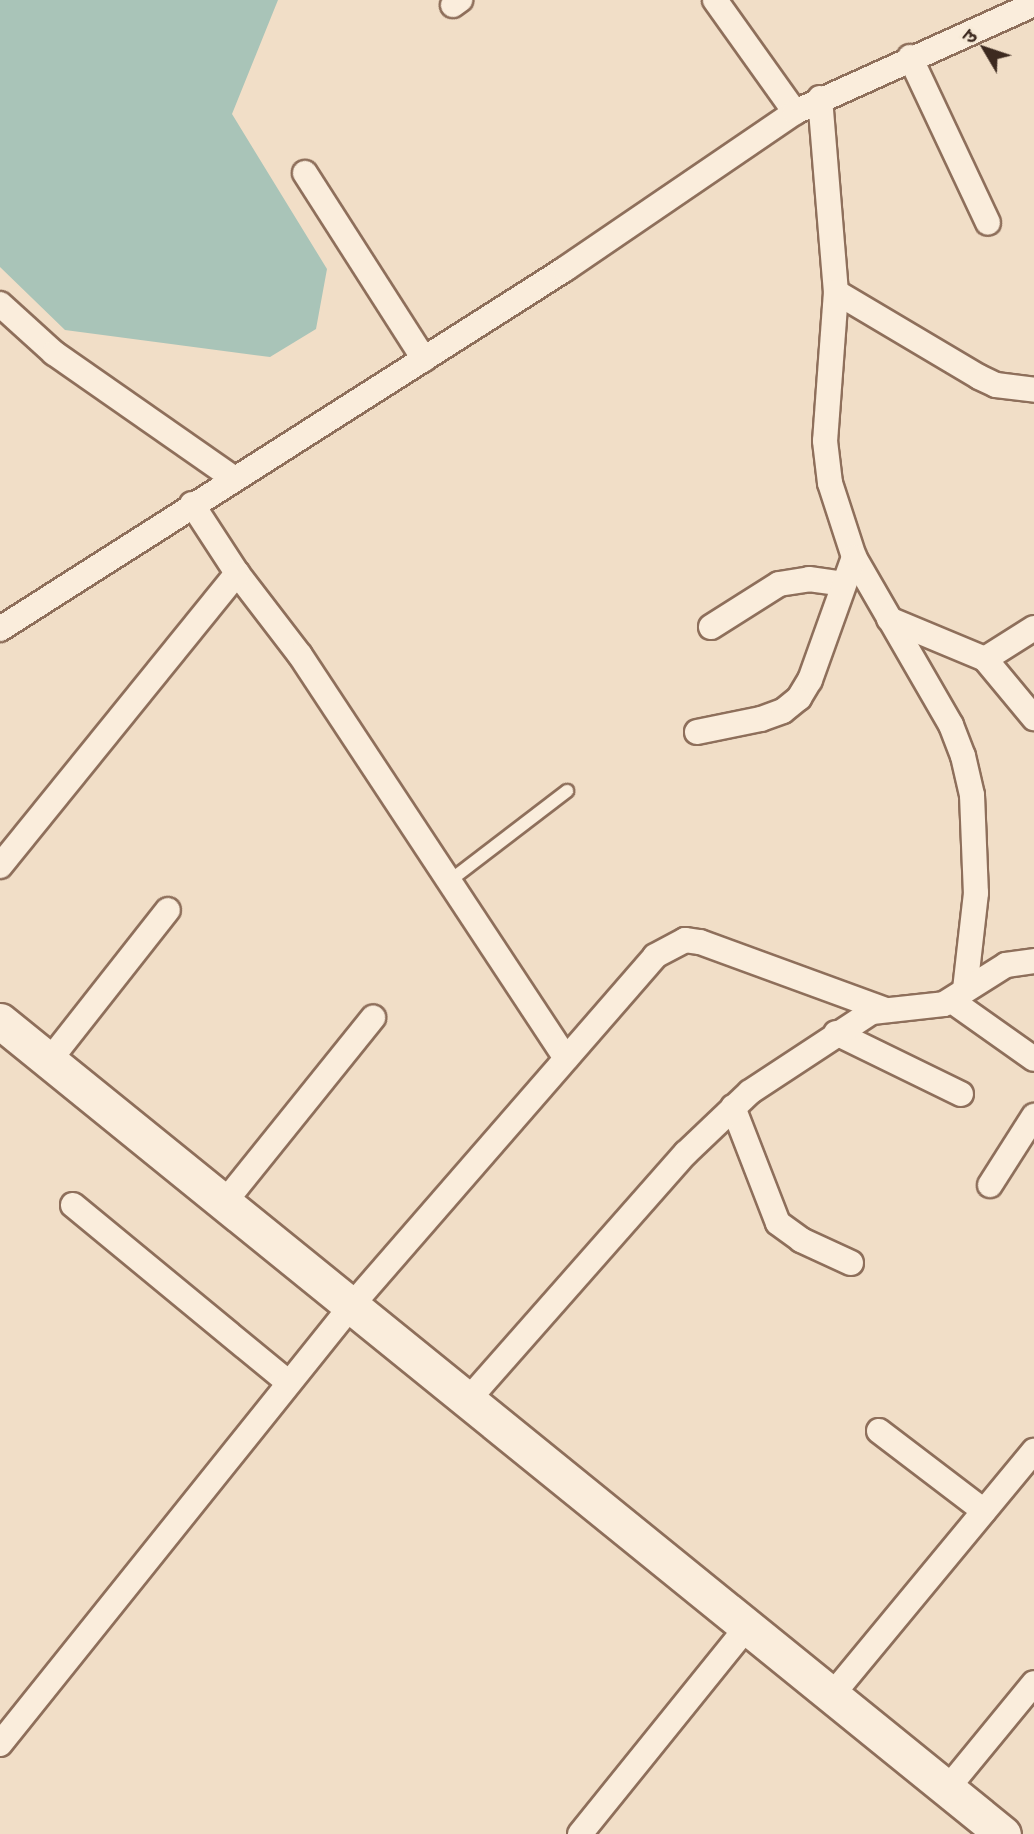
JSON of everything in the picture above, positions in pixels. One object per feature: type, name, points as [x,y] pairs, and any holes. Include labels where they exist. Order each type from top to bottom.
[{"type":"street","points":[[715,0],[795,112]]},
{"type":"street","points":[[0,629],[192,504],[424,359],[795,112],[910,57],[1026,10]]},
{"type":"street","points":[[910,57],[988,223]]},
{"type":"street","points":[[820,98],[836,292],[825,441],[830,483],[854,557],[951,725],[972,795],[976,892],[958,995]]},
{"type":"street","points":[[305,173],[424,359]]},
{"type":"street","points":[[836,292],[987,381],[1034,390]]},
{"type":"street","points":[[1,307],[44,346],[233,478]]},
{"type":"street","points":[[192,504],[237,573],[307,666],[566,1058]]},
{"type":"street","points":[[697,732],[761,719],[783,711],[799,698],[810,680],[854,557]]},
{"type":"street","points":[[0,866],[237,573]]},
{"type":"street","points":[[711,627],[779,584],[809,579],[844,584]]},
{"type":"street","points":[[889,619],[985,659],[1034,718]]},
{"type":"street","points":[[985,659],[1034,628]]},
{"type":"street","points":[[49,1061],[168,910]]},
{"type":"street","points":[[0,1744],[352,1305],[655,956],[685,940],[700,942],[883,1009]]},
{"type":"street","points":[[467,1401],[686,1153],[733,1107],[836,1033],[883,1009],[958,995],[1006,965],[1034,961]]},
{"type":"street","points":[[958,995],[1034,1059]]},
{"type":"street","points":[[224,1203],[373,1018]]},
{"type":"street","points":[[0,1021],[1003,1834]]},
{"type":"street","points":[[836,1033],[961,1094]]},
{"type":"street","points":[[733,1107],[778,1223],[802,1240],[851,1263]]},
{"type":"street","points":[[990,1185],[1034,1116]]},
{"type":"street","points":[[73,1205],[288,1382]]},
{"type":"street","points":[[879,1431],[984,1511]]},
{"type":"street","points":[[832,1695],[1034,1451]]},
{"type":"street","points":[[580,1834],[747,1627]]},
{"type":"street","points":[[947,1789],[1026,1708],[1034,1683]]},
{"type":"lane","points":[[448,882],[567,791]]},
{"type":"shaded area","points":[[0,0],[278,0],[232,114],[327,269],[316,329],[270,357],[65,330],[0,267]]}]
